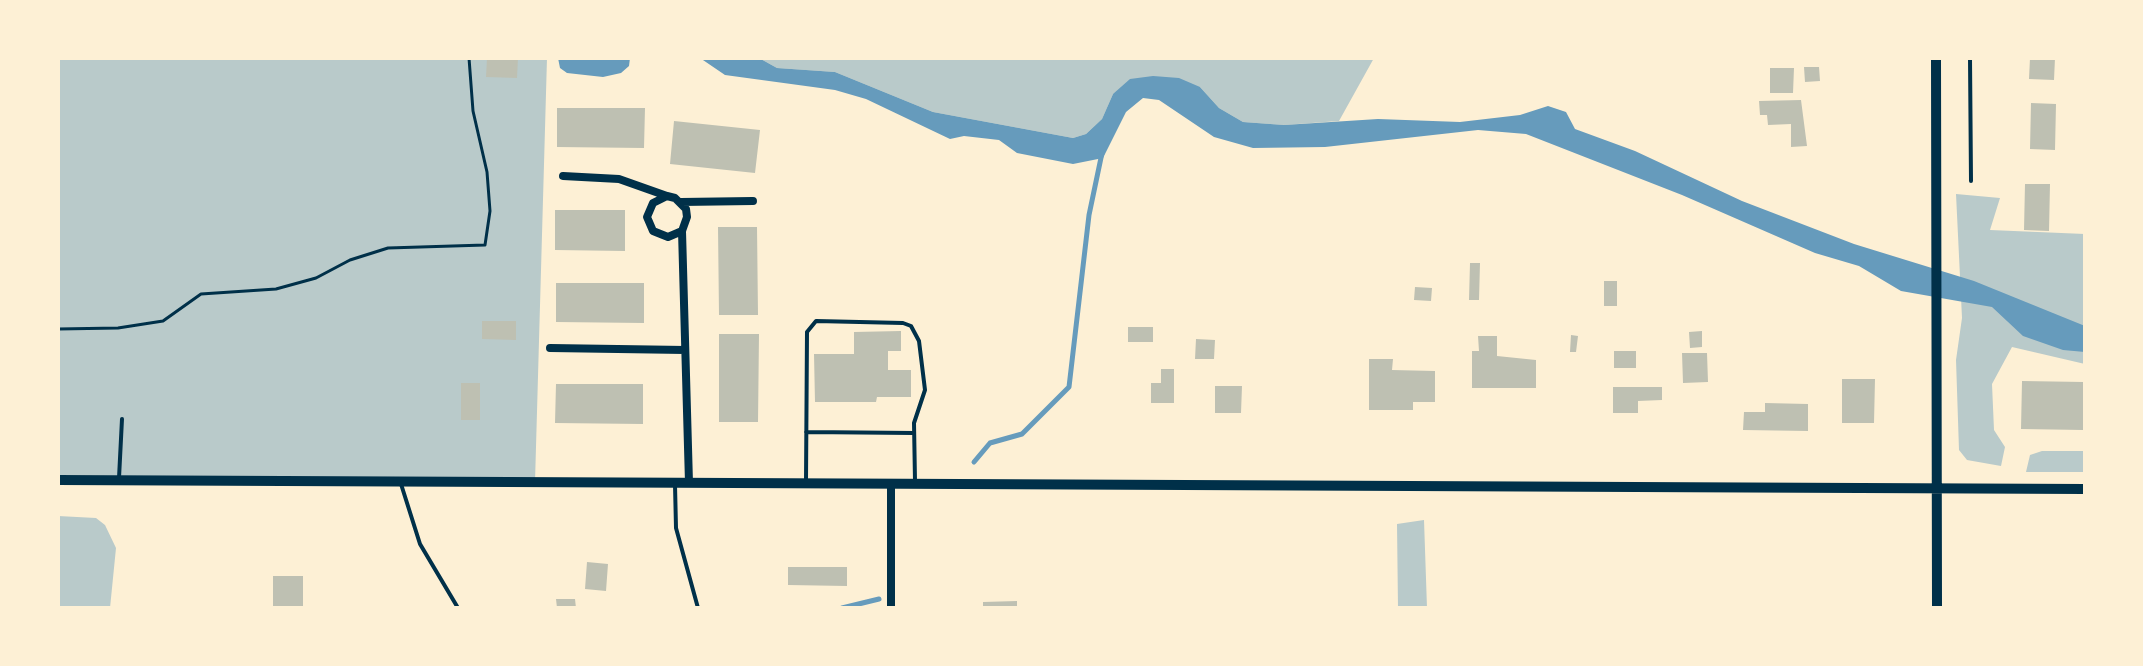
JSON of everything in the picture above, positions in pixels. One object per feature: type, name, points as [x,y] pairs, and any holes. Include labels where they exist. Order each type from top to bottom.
[{"type":"street","points":[[1936,58],[1937,608]]},
{"type":"street","points":[[563,176],[619,179],[681,202],[753,201]]},
{"type":"street","points":[[667,196],[653,203],[647,217],[649,225],[660,236],[668,237],[682,231]]},
{"type":"street","points":[[681,202],[687,217],[682,231],[689,483]]},
{"type":"street","points":[[550,348],[685,350]]},
{"type":"street","points":[[58,480],[2085,489]]},
{"type":"street","points":[[891,484],[891,608]]},
{"type":"lane","points":[[1970,58],[1971,181]]},
{"type":"lane","points":[[806,483],[807,332],[816,321],[911,326],[919,341],[925,390],[914,433],[915,484]]},
{"type":"lane","points":[[119,480],[122,419]]},
{"type":"lane","points":[[806,432],[914,433]]},
{"type":"lane","points":[[400,482],[420,544],[458,608]]},
{"type":"lane","points":[[674,483],[676,528],[698,608]]},
{"type":"path","points":[[58,329],[118,328],[163,321],[201,294],[276,289],[316,278],[350,260],[388,248],[485,245],[490,211],[487,172],[473,111],[469,58]]},
{"type":"shaded area","points":[[58,58],[547,58],[535,482],[58,475]]},
{"type":"shaded area","points":[[759,58],[1374,58],[1339,121],[1284,125],[1243,122],[1219,108],[1200,87],[1113,94],[1102,119],[1086,134],[1073,138],[933,112],[835,72],[777,68]]},
{"type":"shaded area","points":[[1956,194],[2000,198],[1990,230],[2085,234],[2085,364],[2012,347],[1992,384],[1994,430],[2005,447],[2001,466],[1967,460],[1959,450],[1956,360],[1962,318]]},
{"type":"shaded area","points":[[2042,451],[2085,451],[2085,472],[2026,472],[2030,455]]},
{"type":"shaded area","points":[[58,516],[96,518],[105,525],[116,548],[110,608],[58,608]]},
{"type":"shaded area","points":[[1424,520],[1427,608],[1398,608],[1397,524]]},
{"type":"water","points":[[558,58],[630,58],[629,66],[621,73],[603,77],[567,73],[560,68]]},
{"type":"water","points":[[700,58],[759,58],[777,68],[835,72],[933,112],[1073,138],[1086,134],[1102,119],[1113,94],[1130,79],[1153,76],[1179,78],[1200,87],[1219,108],[1243,122],[1284,125],[1378,119],[1460,122],[1520,115],[1548,106],[1566,112],[1575,129],[1635,151],[1742,201],[1854,244],[1974,281],[2085,326],[2085,352],[2063,350],[2023,336],[1992,307],[1901,291],[1859,266],[1815,253],[1682,195],[1526,134],[1478,130],[1325,147],[1253,148],[1214,137],[1159,100],[1143,98],[1126,112],[1103,158],[1073,164],[1017,153],[999,140],[964,136],[950,139],[866,99],[835,90],[725,75]]},
{"type":"building","points":[[487,58],[518,58],[517,78],[486,77]]},
{"type":"building","points":[[2030,58],[2055,58],[2054,80],[2029,79]]},
{"type":"building","points":[[1804,67],[1819,67],[1820,81],[1805,82]]},
{"type":"building","points":[[1770,68],[1794,68],[1793,93],[1770,93]]},
{"type":"building","points":[[1801,100],[1807,146],[1791,147],[1791,124],[1768,125],[1767,115],[1760,115],[1759,101]]},
{"type":"building","points":[[2031,103],[2056,104],[2055,150],[2030,149]]},
{"type":"building","points":[[557,108],[645,108],[644,148],[557,147]]},
{"type":"building","points":[[674,121],[760,130],[755,173],[670,164]]},
{"type":"building","points":[[2025,184],[2050,184],[2049,231],[2024,230]]},
{"type":"building","points":[[555,210],[625,210],[625,251],[555,250]]},
{"type":"building","points":[[718,227],[757,227],[758,315],[719,315]]},
{"type":"building","points":[[1470,263],[1480,263],[1479,300],[1469,300]]},
{"type":"building","points":[[1604,281],[1617,281],[1617,306],[1604,306]]},
{"type":"building","points":[[556,283],[644,283],[644,323],[556,322]]},
{"type":"building","points":[[1415,287],[1432,288],[1431,301],[1414,300]]},
{"type":"building","points":[[482,321],[516,321],[516,340],[482,339]]},
{"type":"building","points":[[1128,327],[1153,327],[1153,342],[1128,342]]},
{"type":"building","points":[[901,331],[901,351],[888,351],[888,370],[911,370],[911,397],[877,397],[876,402],[815,402],[814,354],[854,354],[854,332]]},
{"type":"building","points":[[1702,331],[1702,347],[1690,348],[1689,332]]},
{"type":"building","points":[[719,334],[759,334],[758,422],[719,422]]},
{"type":"building","points":[[1571,335],[1578,336],[1576,352],[1570,352]]},
{"type":"building","points":[[1478,336],[1497,336],[1497,356],[1536,360],[1536,388],[1472,388],[1472,351],[1479,351]]},
{"type":"building","points":[[1196,339],[1215,340],[1214,359],[1195,359]]},
{"type":"building","points":[[1614,351],[1636,351],[1636,368],[1614,368]]},
{"type":"building","points":[[1682,353],[1707,353],[1708,382],[1683,383]]},
{"type":"building","points":[[1369,359],[1393,359],[1392,370],[1435,371],[1435,402],[1413,402],[1413,410],[1369,410]]},
{"type":"building","points":[[1161,369],[1174,369],[1174,403],[1151,403],[1151,383],[1161,383]]},
{"type":"building","points":[[1842,379],[1875,379],[1874,423],[1842,423]]},
{"type":"building","points":[[2022,381],[2084,382],[2083,430],[2021,429]]},
{"type":"building","points":[[461,383],[480,383],[480,420],[461,420]]},
{"type":"building","points":[[556,384],[643,384],[643,424],[555,423]]},
{"type":"building","points":[[1215,386],[1242,386],[1241,413],[1215,413]]},
{"type":"building","points":[[1613,387],[1662,387],[1662,400],[1638,401],[1638,413],[1613,413]]},
{"type":"building","points":[[1765,403],[1808,404],[1808,431],[1743,430],[1744,412],[1765,412]]},
{"type":"building","points":[[587,562],[608,564],[606,591],[585,589]]},
{"type":"building","points":[[788,567],[847,567],[847,586],[788,585]]},
{"type":"building","points":[[273,576],[303,576],[303,608],[273,608]]},
{"type":"building","points":[[556,599],[575,599],[576,608],[557,608]]},
{"type":"building","points":[[1017,601],[1017,608],[983,608],[983,602]]},
{"type":"waterway","points":[[974,462],[990,443],[1022,434],[1069,387],[1089,215],[1102,153]]},
{"type":"waterway","points":[[842,608],[879,599]]}]
